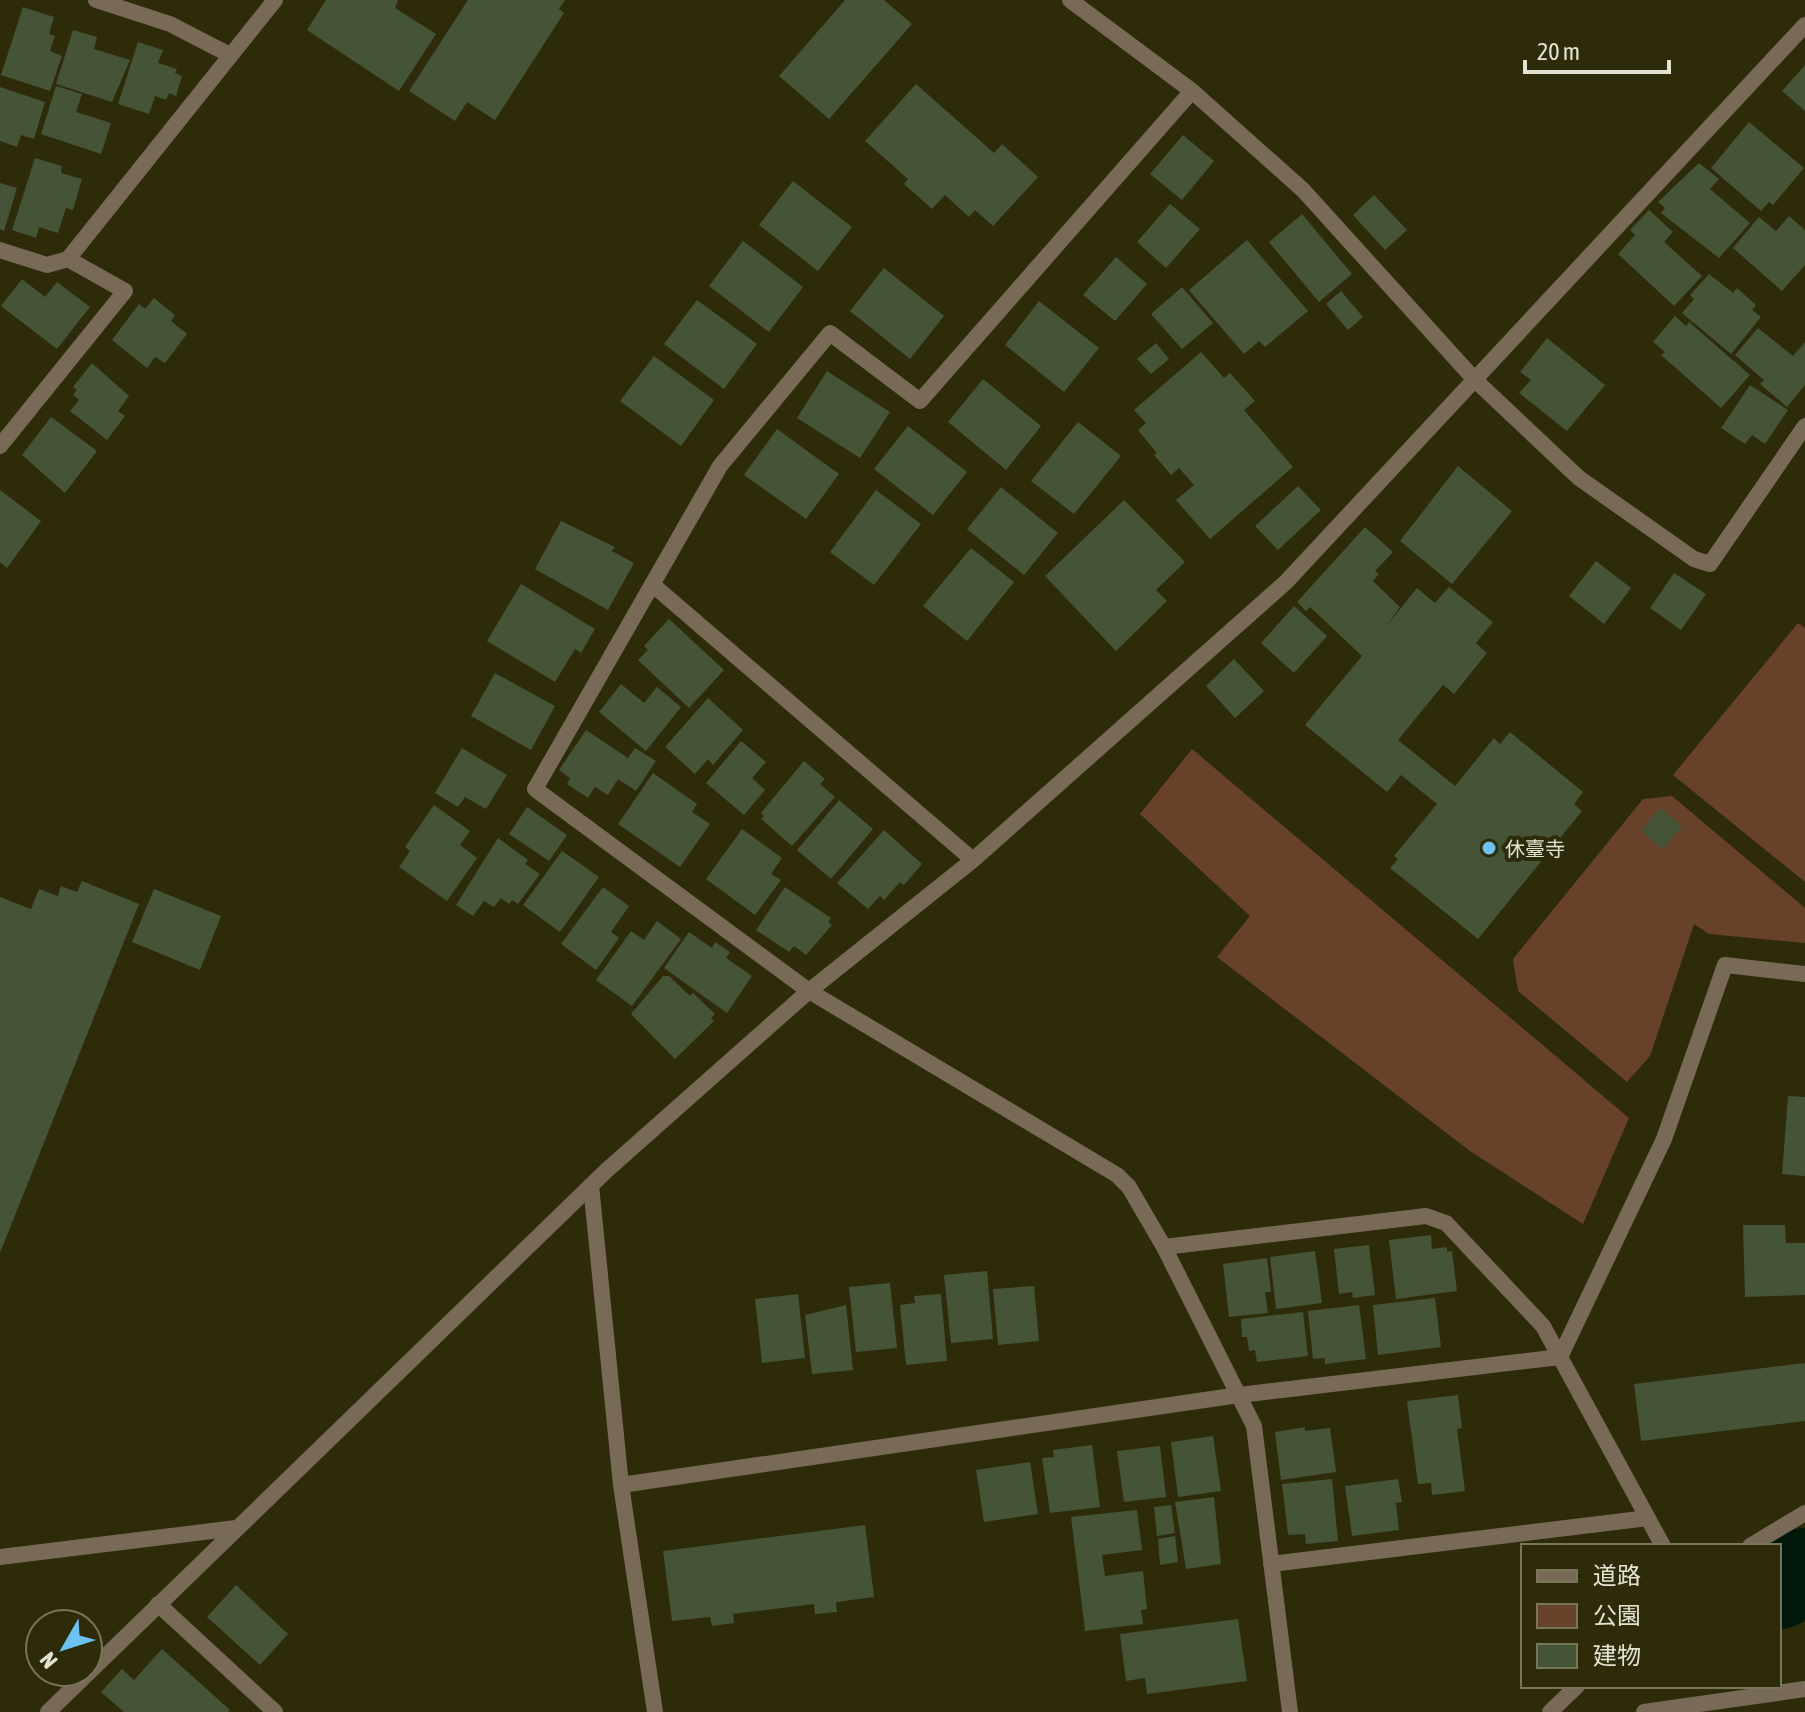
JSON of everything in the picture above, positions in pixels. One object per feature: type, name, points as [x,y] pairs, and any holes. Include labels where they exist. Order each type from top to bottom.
[{"type":"street","points":[[96,0],[170,24],[230,55]]},
{"type":"street","points":[[0,250],[47,265],[68,259],[275,0]]},
{"type":"street","points":[[1070,0],[1192,91],[1303,190],[1475,380],[1579,478],[1694,559],[1710,564],[1805,426]]},
{"type":"street","points":[[48,1712],[591,1185],[809,991],[973,860],[1286,582],[1805,25]]},
{"type":"street","points":[[1192,91],[920,401],[830,333],[720,466],[535,789],[809,991],[1117,1175],[1129,1187],[1164,1247],[1254,1426],[1290,1712]]},
{"type":"street","points":[[0,446],[125,291],[68,259]]},
{"type":"street","points":[[653,585],[973,860]]},
{"type":"street","points":[[1560,1357],[1664,1139],[1725,965],[1805,974]]},
{"type":"street","points":[[591,1185],[621,1485],[655,1712]]},
{"type":"street","points":[[1164,1247],[1426,1216],[1446,1223],[1543,1326],[1662,1544]]},
{"type":"street","points":[[621,1485],[1239,1395],[1560,1357]]},
{"type":"street","points":[[1753,1544],[1805,1513]]},
{"type":"street","points":[[1271,1564],[1648,1518]]},
{"type":"street","points":[[0,1557],[236,1528]]},
{"type":"street","points":[[158,1604],[275,1712]]},
{"type":"street","points":[[1550,1712],[1575,1688]]},
{"type":"street","points":[[1644,1712],[1678,1710],[1805,1689]]},
{"type":"green space","points":[[1798,623],[1805,628],[1805,882],[1673,775]]},
{"type":"green space","points":[[1192,749],[1629,1118],[1583,1224],[1470,1151],[1217,957],[1250,916],[1140,814]]},
{"type":"green space","points":[[1672,796],[1805,908],[1805,943],[1709,934],[1694,924],[1650,1056],[1627,1082],[1518,991],[1513,959],[1643,799]]},
{"type":"building","points":[[326,0],[398,0],[395,8],[436,34],[399,91],[307,30]]},
{"type":"building","points":[[468,0],[565,0],[559,9],[564,13],[495,120],[467,102],[455,121],[409,91]]},
{"type":"building","points":[[845,0],[884,0],[912,24],[829,119],[779,76]]},
{"type":"building","points":[[23,7],[54,17],[49,34],[55,36],[50,51],[62,56],[50,91],[1,75]]},
{"type":"building","points":[[73,30],[97,37],[94,49],[130,60],[112,102],[56,84]]},
{"type":"building","points":[[138,42],[163,50],[158,63],[177,69],[175,73],[182,76],[176,96],[169,93],[166,100],[155,96],[149,114],[118,104]]},
{"type":"building","points":[[1805,65],[1805,111],[1782,91]]},
{"type":"building","points":[[916,84],[994,153],[1002,144],[1038,177],[993,226],[975,210],[969,217],[945,195],[932,209],[904,184],[908,179],[865,141]]},
{"type":"building","points":[[56,86],[82,94],[76,112],[111,123],[101,154],[41,134]]},
{"type":"building","points":[[0,87],[45,102],[34,139],[21,135],[17,147],[0,141]]},
{"type":"building","points":[[1749,122],[1804,168],[1773,205],[1769,202],[1761,211],[1711,168]]},
{"type":"building","points":[[1183,135],[1214,161],[1182,200],[1150,174]]},
{"type":"building","points":[[35,158],[62,166],[61,173],[82,179],[73,210],[66,208],[58,233],[39,227],[36,238],[12,230]]},
{"type":"building","points":[[1699,163],[1719,179],[1710,189],[1750,223],[1719,258],[1661,213],[1665,208],[1658,202]]},
{"type":"building","points":[[793,181],[852,227],[818,271],[759,225]]},
{"type":"building","points":[[0,183],[17,188],[4,231],[0,229]]},
{"type":"building","points":[[1374,195],[1407,230],[1385,250],[1353,215]]},
{"type":"building","points":[[1170,204],[1200,229],[1166,268],[1137,242]]},
{"type":"building","points":[[1649,210],[1673,232],[1664,242],[1702,276],[1674,306],[1618,254],[1635,235],[1630,230]]},
{"type":"building","points":[[1302,214],[1352,274],[1319,302],[1269,242]]},
{"type":"building","points":[[1789,216],[1805,230],[1805,265],[1782,291],[1733,248],[1759,217],[1776,231]]},
{"type":"building","points":[[1247,240],[1308,311],[1265,347],[1259,341],[1244,354],[1189,290]]},
{"type":"building","points":[[743,241],[803,287],[769,332],[709,286]]},
{"type":"building","points":[[1116,257],[1147,284],[1115,321],[1083,295]]},
{"type":"building","points":[[884,268],[944,316],[910,359],[850,311]]},
{"type":"building","points":[[1709,274],[1733,293],[1737,288],[1756,305],[1752,310],[1761,317],[1731,354],[1682,313],[1694,299],[1690,295]]},
{"type":"building","points":[[22,279],[45,297],[57,282],[90,307],[57,349],[1,306]]},
{"type":"building","points":[[1182,287],[1213,323],[1182,349],[1151,314]]},
{"type":"building","points":[[1341,291],[1363,317],[1348,330],[1326,304]]},
{"type":"building","points":[[154,298],[175,315],[171,321],[187,334],[165,363],[155,357],[147,368],[112,340],[139,304],[145,309]]},
{"type":"building","points":[[697,300],[757,344],[724,389],[664,344]]},
{"type":"building","points":[[1039,301],[1099,348],[1064,392],[1005,345]]},
{"type":"building","points":[[1675,316],[1686,326],[1689,322],[1750,375],[1721,408],[1661,355],[1665,352],[1653,342]]},
{"type":"building","points":[[1758,328],[1793,356],[1805,342],[1805,385],[1787,407],[1760,384],[1764,380],[1735,355]]},
{"type":"building","points":[[1547,338],[1605,385],[1567,431],[1519,393],[1531,380],[1520,372]]},
{"type":"building","points":[[1156,343],[1169,359],[1151,374],[1137,359]]},
{"type":"building","points":[[1201,352],[1224,378],[1230,373],[1255,401],[1244,410],[1293,467],[1210,539],[1176,500],[1194,485],[1179,468],[1171,475],[1154,455],[1157,453],[1138,430],[1146,423],[1134,410]]},
{"type":"building","points":[[654,356],[714,400],[681,446],[620,401]]},
{"type":"building","points":[[92,363],[129,396],[118,411],[125,416],[107,440],[70,411],[79,400],[73,395],[77,390],[73,387]]},
{"type":"building","points":[[827,371],[890,412],[860,458],[797,418]]},
{"type":"building","points":[[983,379],[1041,426],[1006,470],[948,422]]},
{"type":"building","points":[[1750,385],[1788,410],[1765,444],[1752,435],[1745,444],[1721,428]]},
{"type":"building","points":[[51,417],[97,451],[65,493],[22,455]]},
{"type":"building","points":[[1078,422],[1121,456],[1074,514],[1031,481]]},
{"type":"building","points":[[908,426],[967,472],[933,515],[874,469]]},
{"type":"building","points":[[777,429],[839,474],[806,519],[744,475]]},
{"type":"building","points":[[1458,466],[1512,511],[1452,584],[1400,541]]},
{"type":"building","points":[[1298,486],[1321,510],[1278,550],[1255,526]]},
{"type":"building","points":[[1001,487],[1058,533],[1024,575],[967,529]]},
{"type":"building","points":[[0,490],[41,521],[7,568],[0,562]]},
{"type":"building","points":[[876,490],[921,524],[874,585],[830,552]]},
{"type":"building","points":[[1124,500],[1185,562],[1156,590],[1167,601],[1116,651],[1045,576]]},
{"type":"building","points":[[561,521],[615,547],[612,551],[634,563],[608,610],[535,569]]},
{"type":"building","points":[[1365,527],[1393,552],[1375,571],[1379,574],[1373,581],[1400,607],[1385,628],[1417,588],[1435,603],[1449,587],[1493,622],[1476,643],[1487,653],[1454,694],[1443,685],[1398,740],[1455,786],[1494,738],[1500,744],[1510,732],[1583,792],[1574,804],[1582,811],[1478,939],[1390,868],[1398,859],[1394,856],[1437,804],[1401,775],[1387,792],[1305,725],[1362,656],[1310,607],[1306,611],[1297,602]]},
{"type":"building","points":[[971,548],[1014,582],[967,641],[923,606]]},
{"type":"building","points":[[1596,561],[1631,588],[1604,624],[1569,596]]},
{"type":"building","points":[[1674,573],[1706,594],[1681,630],[1650,608]]},
{"type":"building","points":[[521,584],[595,629],[581,653],[575,649],[555,682],[487,641]]},
{"type":"building","points":[[1294,606],[1327,636],[1294,673],[1261,643]]},
{"type":"building","points":[[669,619],[724,670],[689,708],[638,660],[648,650],[644,646]]},
{"type":"building","points":[[1234,659],[1264,691],[1235,718],[1206,686]]},
{"type":"building","points":[[495,673],[555,706],[531,750],[471,716]]},
{"type":"building","points":[[621,684],[644,703],[657,687],[681,707],[646,751],[599,712]]},
{"type":"building","points":[[708,698],[743,730],[713,765],[708,759],[695,774],[665,747]]},
{"type":"building","points":[[586,730],[628,758],[635,748],[656,761],[636,791],[618,779],[608,795],[595,787],[588,798],[567,784],[570,778],[559,770]]},
{"type":"building","points":[[741,741],[766,762],[752,778],[765,790],[744,815],[706,783]]},
{"type":"building","points":[[462,748],[507,775],[486,809],[465,797],[458,807],[435,793]]},
{"type":"building","points":[[804,761],[825,779],[820,784],[835,797],[792,846],[761,819],[764,816],[761,813]]},
{"type":"building","points":[[653,773],[697,804],[692,812],[710,824],[680,867],[618,824]]},
{"type":"building","points":[[839,800],[873,829],[831,879],[797,850]]},
{"type":"building","points":[[434,805],[470,831],[460,845],[477,858],[447,901],[399,867],[410,851],[405,847]]},
{"type":"building","points":[[527,807],[567,835],[549,861],[509,834]]},
{"type":"building","points":[[1660,808],[1682,826],[1663,850],[1641,831]]},
{"type":"building","points":[[742,829],[782,858],[771,874],[781,880],[755,915],[706,879]]},
{"type":"building","points":[[884,830],[922,864],[904,885],[900,882],[884,900],[880,896],[868,909],[837,883]]},
{"type":"building","points":[[498,838],[528,860],[525,864],[540,874],[518,904],[512,900],[509,904],[501,898],[494,907],[484,901],[473,916],[456,905]]},
{"type":"building","points":[[562,851],[599,877],[560,932],[523,905]]},
{"type":"building","points":[[82,881],[139,904],[0,1253],[0,897],[31,909],[39,889],[58,896],[61,886],[77,892]]},
{"type":"building","points":[[603,887],[629,906],[611,932],[619,938],[596,970],[561,944]]},
{"type":"building","points":[[785,887],[831,918],[828,922],[832,925],[806,955],[794,946],[789,952],[756,930]]},
{"type":"building","points":[[154,889],[221,916],[200,970],[132,942]]},
{"type":"building","points":[[657,921],[681,939],[632,1006],[596,980],[631,931],[644,940]]},
{"type":"building","points":[[689,932],[712,948],[715,942],[730,952],[726,958],[752,976],[727,1013],[664,968]]},
{"type":"building","points":[[663,976],[669,976],[690,996],[693,993],[715,1014],[711,1018],[714,1021],[675,1059],[631,1014]]},
{"type":"building","points":[[1788,1096],[1805,1097],[1805,1176],[1782,1174]]},
{"type":"building","points":[[1743,1225],[1785,1225],[1786,1243],[1805,1243],[1805,1295],[1745,1297]]},
{"type":"building","points":[[1431,1235],[1432,1249],[1447,1247],[1447,1252],[1452,1251],[1457,1291],[1396,1299],[1389,1240]]},
{"type":"building","points":[[1369,1245],[1375,1295],[1353,1298],[1352,1292],[1339,1294],[1334,1249]]},
{"type":"building","points":[[1315,1251],[1322,1303],[1276,1309],[1270,1257]]},
{"type":"building","points":[[1267,1258],[1271,1292],[1265,1292],[1268,1313],[1229,1317],[1223,1264]]},
{"type":"building","points":[[987,1271],[993,1339],[951,1343],[944,1275]]},
{"type":"building","points":[[890,1283],[897,1348],[856,1352],[849,1287]]},
{"type":"building","points":[[1034,1286],[1039,1341],[998,1345],[993,1289]]},
{"type":"building","points":[[798,1294],[805,1358],[762,1363],[755,1299]]},
{"type":"building","points":[[941,1294],[947,1361],[906,1365],[900,1305],[915,1303],[914,1296]]},
{"type":"building","points":[[1435,1298],[1441,1347],[1378,1355],[1373,1305]]},
{"type":"building","points":[[846,1305],[853,1370],[812,1374],[805,1315]]},
{"type":"building","points":[[1359,1305],[1366,1359],[1325,1364],[1325,1358],[1313,1359],[1308,1311]]},
{"type":"building","points":[[1303,1312],[1308,1356],[1257,1362],[1255,1350],[1249,1351],[1247,1337],[1242,1337],[1241,1319]]},
{"type":"building","points":[[1805,1363],[1805,1421],[1641,1441],[1634,1384]]},
{"type":"building","points":[[1458,1395],[1462,1428],[1457,1429],[1465,1491],[1432,1495],[1431,1483],[1418,1484],[1407,1401]]},
{"type":"building","points":[[1305,1427],[1305,1431],[1330,1428],[1336,1472],[1281,1480],[1275,1432]]},
{"type":"building","points":[[1213,1436],[1221,1491],[1178,1497],[1171,1442]]},
{"type":"building","points":[[1092,1445],[1100,1507],[1050,1513],[1042,1458],[1054,1457],[1053,1450]]},
{"type":"building","points":[[1160,1446],[1166,1497],[1124,1502],[1117,1451]]},
{"type":"building","points":[[1030,1462],[1038,1514],[984,1522],[976,1470]]},
{"type":"building","points":[[1332,1479],[1338,1541],[1306,1544],[1305,1534],[1288,1535],[1282,1484]]},
{"type":"building","points":[[1398,1479],[1402,1502],[1396,1503],[1399,1530],[1352,1536],[1345,1486]]},
{"type":"building","points":[[1214,1497],[1221,1564],[1186,1569],[1175,1502]]},
{"type":"building","points":[[1171,1505],[1175,1533],[1157,1536],[1154,1507]]},
{"type":"building","points":[[1137,1510],[1142,1550],[1102,1555],[1105,1576],[1143,1571],[1147,1609],[1141,1610],[1143,1624],[1085,1631],[1071,1517]]},
{"type":"building","points":[[865,1525],[874,1597],[836,1602],[837,1612],[815,1614],[814,1604],[733,1614],[734,1623],[712,1626],[710,1617],[672,1621],[663,1551]]},
{"type":"building","points":[[1175,1536],[1178,1562],[1160,1565],[1158,1539]]},
{"type":"building","points":[[236,1585],[288,1634],[260,1665],[207,1617]]},
{"type":"building","points":[[1238,1619],[1247,1681],[1147,1694],[1145,1678],[1126,1681],[1120,1634]]},
{"type":"building","points":[[162,1649],[230,1710],[124,1712],[101,1692],[122,1669],[134,1680]]},
{"type":"waterway","points":[[1781,1585],[1805,1571]]},
{"type":"place","name":"休臺寺","points":[[1489,848]]}]
